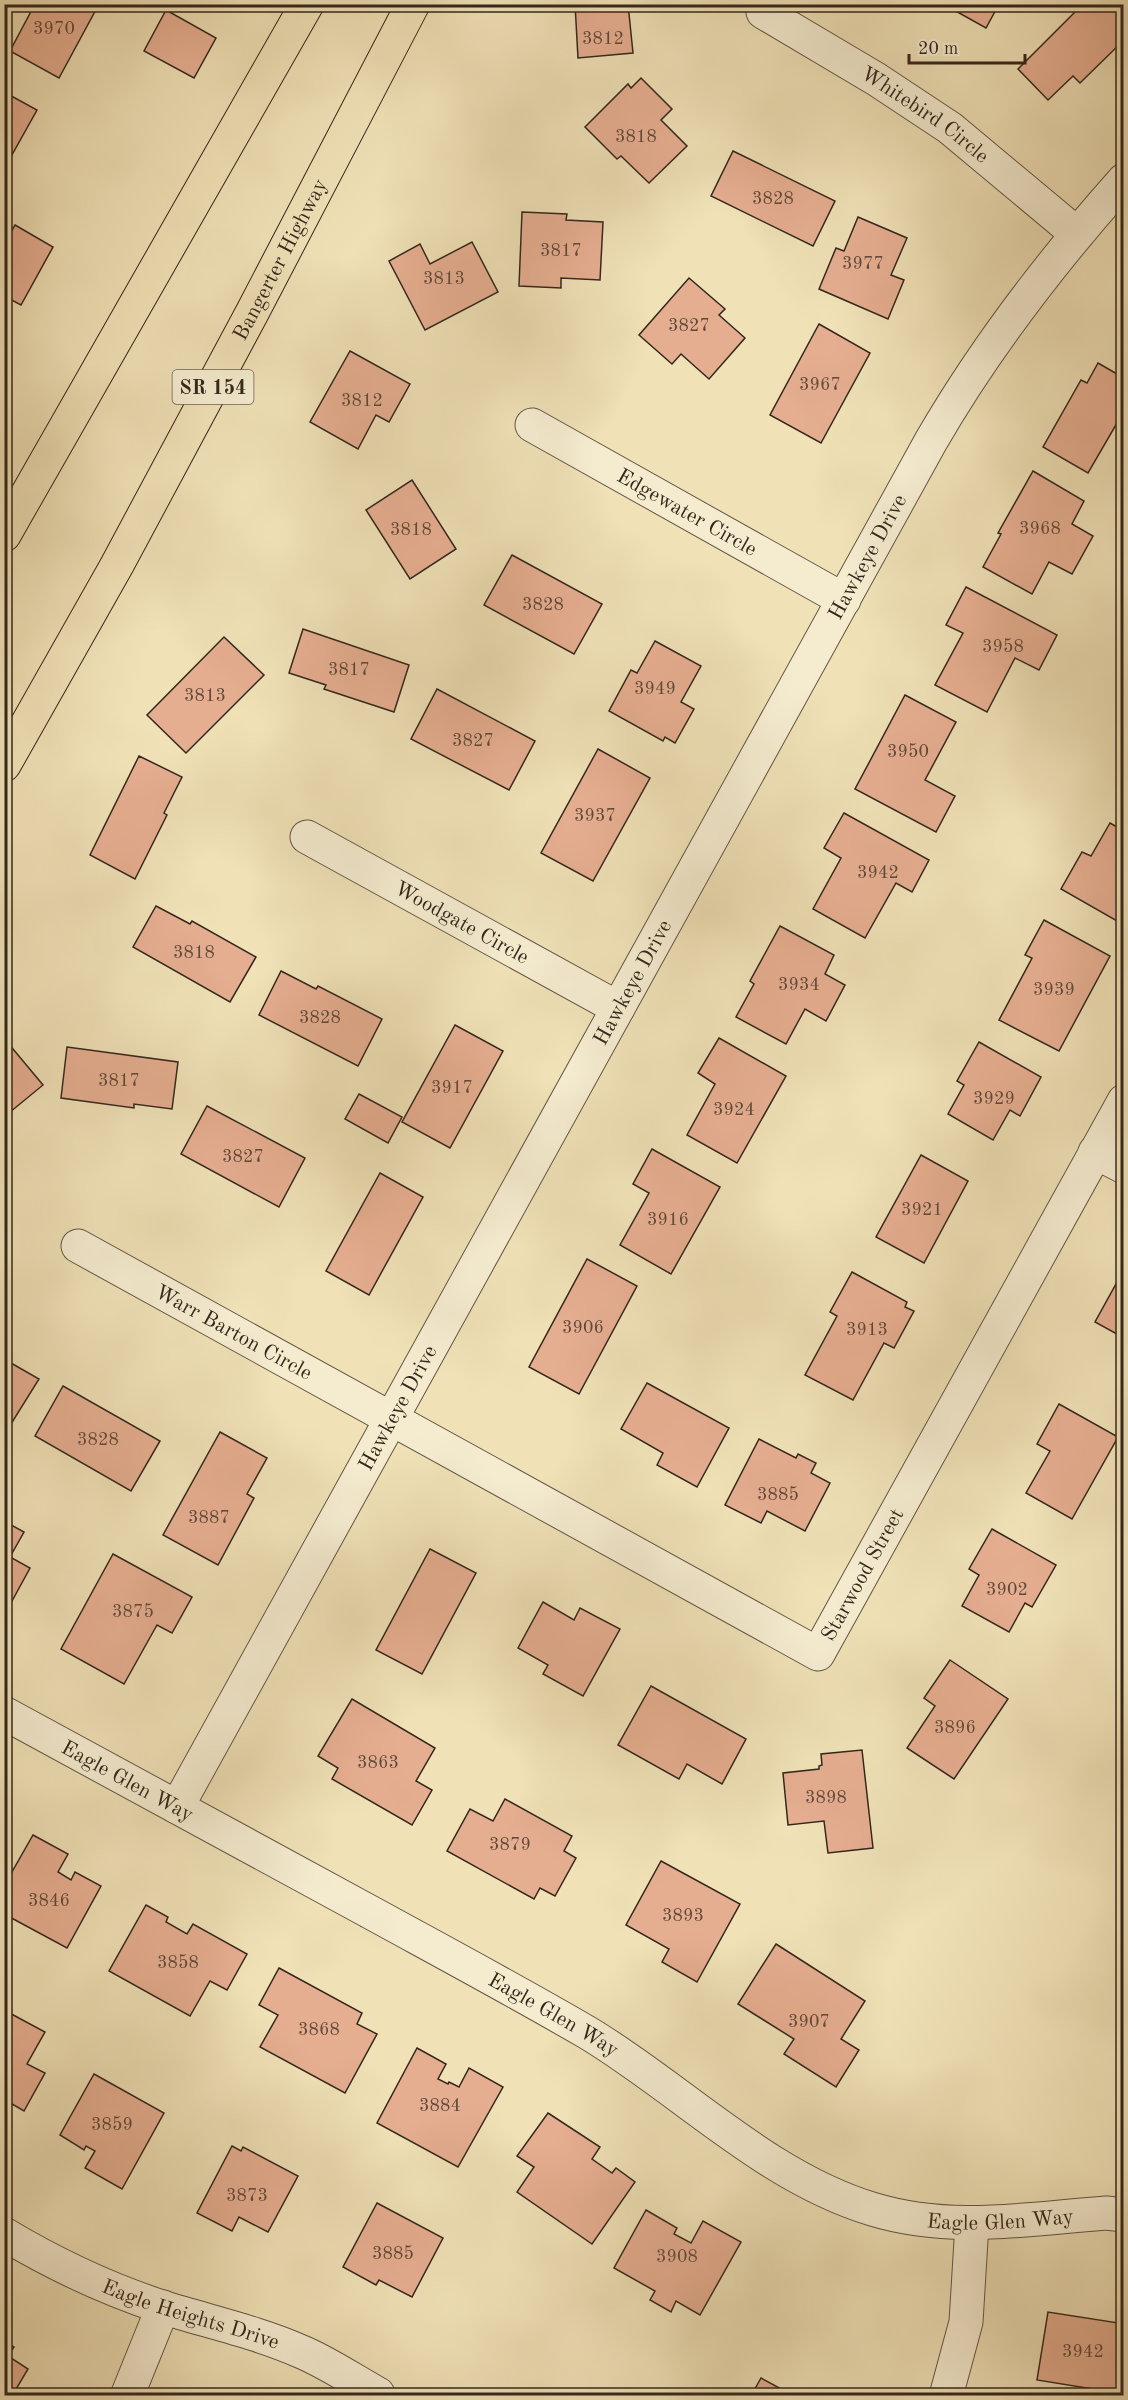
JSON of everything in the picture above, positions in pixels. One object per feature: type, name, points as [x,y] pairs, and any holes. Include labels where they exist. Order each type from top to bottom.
[{"type":"highway","points":[[4,535],[307,4]]},
{"type":"highway","name":"Bangerter Highway","points":[[4,765],[117,564],[253,311],[403,13]]},
{"type":"street","name":"Whitebird Circle","points":[[763,12],[876,79],[950,128],[1077,234]]},
{"type":"street","name":"Hawkeye Drive","points":[[177,1807],[954,400],[1010,318],[1077,234],[1124,180]]},
{"type":"street","name":"Edgewater Circle","points":[[532,425],[844,600]]},
{"type":"street","name":"Woodgate Circle","points":[[307,837],[618,1008]]},
{"type":"street","name":"Starwood Street","points":[[391,1420],[818,1653],[1124,1101]]},
{"type":"street","points":[[1095,1152],[1124,1167]]},
{"type":"street","name":"Warr Barton Circle","points":[[78,1246],[391,1420]]},
{"type":"street","name":"Eagle Glen Way","points":[[4,1713],[591,2035],[746,2143],[843,2198],[895,2216],[946,2223],[972,2224],[1106,2213],[1124,2215]]},
{"type":"street","points":[[946,2396],[966,2322],[972,2224]]},
{"type":"street","name":"Eagle Heights Drive","points":[[4,2234],[65,2268],[104,2286],[288,2346],[324,2363],[378,2394]]},
{"type":"street","points":[[127,2396],[163,2307]]},
{"type":"building","points":[[35,4],[99,4],[59,78],[10,51]]},
{"type":"building","points":[[575,4],[628,4],[633,53],[578,58]]},
{"type":"building","points":[[943,4],[999,4],[986,28]]},
{"type":"building","points":[[1083,4],[1122,4],[1124,40],[1080,83],[1073,76],[1048,100],[1018,69]]},
{"type":"building","points":[[166,10],[216,38],[194,78],[144,51]]},
{"type":"building","points":[[641,78],[672,109],[661,120],[687,146],[649,183],[621,156],[617,159],[585,127],[628,84],[631,88]]},
{"type":"building","points":[[4,92],[37,110],[4,169]]},
{"type":"building","points":[[733,151],[835,201],[813,246],[711,196]]},
{"type":"building","points":[[522,212],[567,214],[566,220],[603,222],[600,280],[561,278],[561,288],[519,286]]},
{"type":"building","points":[[858,217],[907,238],[891,275],[904,280],[888,319],[819,289],[836,248],[844,251]]},
{"type":"building","points":[[15,225],[53,247],[21,305],[4,296],[4,244]]},
{"type":"building","points":[[472,242],[498,292],[425,330],[389,261],[420,244],[430,264]]},
{"type":"building","points":[[689,278],[725,309],[719,315],[745,338],[709,379],[681,354],[672,364],[639,335]]},
{"type":"building","points":[[819,324],[870,353],[821,443],[770,415]]},
{"type":"building","points":[[350,351],[410,384],[389,422],[376,415],[358,449],[310,422]]},
{"type":"building","points":[[1098,363],[1124,378],[1124,411],[1088,473],[1043,447],[1081,380],[1087,383]]},
{"type":"building","points":[[1033,471],[1084,501],[1072,524],[1093,536],[1072,574],[1049,562],[1032,594],[983,567],[1001,534],[998,533]]},
{"type":"building","points":[[412,480],[456,549],[410,579],[366,510]]},
{"type":"building","points":[[512,555],[602,604],[574,654],[484,605]]},
{"type":"building","points":[[966,587],[1057,635],[1039,670],[1015,658],[987,712],[935,685],[963,633],[946,625]]},
{"type":"building","points":[[303,629],[409,665],[394,712],[324,689],[326,685],[289,673]]},
{"type":"building","points":[[224,637],[264,675],[186,753],[147,715]]},
{"type":"building","points":[[655,641],[701,666],[681,702],[694,709],[675,743],[665,737],[663,741],[609,711],[631,670],[637,673]]},
{"type":"building","points":[[437,689],[535,741],[509,790],[411,739]]},
{"type":"building","points":[[905,695],[956,722],[925,780],[955,796],[936,832],[855,789]]},
{"type":"building","points":[[598,749],[650,778],[593,881],[541,853]]},
{"type":"building","points":[[139,756],[182,777],[164,813],[167,815],[135,879],[90,855]]},
{"type":"building","points":[[844,813],[929,860],[912,892],[896,883],[865,938],[813,909],[841,858],[824,848]]},
{"type":"building","points":[[1110,823],[1124,831],[1124,925],[1061,889],[1082,852],[1091,856]]},
{"type":"building","points":[[156,906],[190,924],[192,921],[256,957],[230,1002],[133,947]]},
{"type":"building","points":[[1044,920],[1110,956],[1059,1051],[999,1020],[1032,958],[1025,955]]},
{"type":"building","points":[[780,926],[834,955],[825,974],[845,985],[826,1021],[805,1009],[786,1044],[736,1017],[754,984],[750,981]]},
{"type":"building","points":[[281,971],[316,989],[318,986],[382,1019],[358,1066],[259,1015]]},
{"type":"building","points":[[455,1025],[503,1051],[450,1148],[402,1122]]},
{"type":"building","points":[[719,1038],[786,1076],[737,1163],[687,1135],[715,1084],[698,1073]]},
{"type":"building","points":[[979,1042],[1041,1077],[1020,1116],[1010,1110],[993,1140],[948,1114],[964,1085],[957,1081]]},
{"type":"building","points":[[8,1043],[43,1085],[4,1117],[4,1046]]},
{"type":"building","points":[[67,1047],[178,1062],[172,1109],[134,1104],[134,1108],[61,1098]]},
{"type":"building","points":[[359,1094],[402,1117],[388,1143],[345,1119]]},
{"type":"building","points":[[207,1106],[305,1158],[279,1207],[181,1154]]},
{"type":"building","points":[[652,1149],[720,1187],[671,1274],[620,1245],[649,1193],[633,1184]]},
{"type":"building","points":[[921,1155],[968,1181],[924,1263],[876,1237]]},
{"type":"building","points":[[380,1173],[423,1197],[369,1295],[326,1271]]},
{"type":"building","points":[[587,1259],[637,1286],[579,1394],[529,1367]]},
{"type":"building","points":[[852,1272],[907,1302],[905,1307],[914,1311],[894,1348],[884,1343],[853,1400],[805,1375],[837,1316],[830,1312]]},
{"type":"building","points":[[1121,1275],[1124,1276],[1124,1338],[1095,1322]]},
{"type":"building","points":[[4,1359],[39,1379],[11,1424],[4,1420]]},
{"type":"building","points":[[647,1383],[729,1428],[697,1487],[657,1465],[663,1453],[621,1429]]},
{"type":"building","points":[[63,1386],[160,1441],[131,1491],[35,1436]]},
{"type":"building","points":[[1059,1404],[1118,1437],[1072,1519],[1026,1493],[1050,1451],[1037,1444]]},
{"type":"building","points":[[220,1432],[267,1458],[247,1494],[254,1498],[218,1565],[163,1535]]},
{"type":"building","points":[[759,1439],[796,1458],[798,1454],[816,1463],[811,1473],[830,1483],[805,1531],[767,1511],[761,1523],[725,1505]]},
{"type":"building","points":[[4,1521],[24,1532],[10,1557],[30,1568],[12,1601],[4,1597]]},
{"type":"building","points":[[992,1529],[1056,1565],[1032,1607],[1025,1603],[1009,1632],[962,1606],[979,1575],[969,1569]]},
{"type":"building","points":[[430,1549],[476,1573],[422,1674],[376,1650]]},
{"type":"building","points":[[113,1554],[192,1597],[172,1633],[157,1625],[124,1684],[61,1649]]},
{"type":"building","points":[[543,1602],[574,1620],[580,1608],[620,1629],[583,1696],[543,1674],[548,1665],[518,1648]]},
{"type":"building","points":[[950,1660],[1008,1699],[954,1779],[907,1748],[935,1706],[924,1698]]},
{"type":"building","points":[[651,1686],[746,1739],[722,1784],[687,1764],[679,1779],[618,1745]]},
{"type":"building","points":[[352,1699],[435,1748],[416,1781],[432,1790],[412,1825],[332,1779],[338,1768],[318,1756]]},
{"type":"building","points":[[862,1750],[873,1848],[828,1853],[824,1821],[788,1825],[783,1773],[819,1769],[822,1765],[821,1754]]},
{"type":"building","points":[[505,1799],[572,1836],[564,1851],[576,1858],[555,1896],[540,1888],[534,1899],[447,1851],[470,1809],[493,1821]]},
{"type":"building","points":[[33,1835],[68,1854],[58,1872],[71,1880],[75,1872],[101,1886],[67,1948],[4,1914],[4,1886]]},
{"type":"building","points":[[661,1861],[740,1904],[697,1982],[662,1962],[669,1949],[626,1925]]},
{"type":"building","points":[[146,1905],[168,1917],[166,1922],[187,1934],[193,1924],[247,1954],[227,1990],[210,1981],[190,2016],[109,1971]]},
{"type":"building","points":[[776,1944],[865,2001],[841,2039],[859,2050],[836,2087],[784,2054],[794,2039],[738,2004]]},
{"type":"building","points":[[279,1968],[362,2013],[357,2024],[377,2034],[345,2093],[260,2047],[278,2015],[259,2005]]},
{"type":"building","points":[[4,2010],[45,2032],[27,2064],[45,2073],[24,2111],[7,2101],[4,2105]]},
{"type":"building","points":[[417,2048],[446,2064],[438,2079],[448,2084],[449,2082],[459,2087],[469,2068],[503,2087],[458,2167],[377,2123]]},
{"type":"building","points":[[94,2074],[164,2113],[122,2189],[85,2168],[95,2151],[86,2146],[84,2150],[60,2135]]},
{"type":"building","points":[[548,2113],[600,2147],[592,2159],[612,2173],[616,2168],[635,2182],[592,2244],[517,2192],[534,2167],[517,2156]]},
{"type":"building","points":[[232,2146],[241,2151],[243,2147],[298,2176],[268,2232],[239,2217],[232,2231],[197,2213]]},
{"type":"building","points":[[377,2203],[443,2238],[412,2297],[379,2280],[376,2285],[343,2267]]},
{"type":"building","points":[[646,2210],[677,2228],[674,2234],[691,2243],[703,2221],[741,2242],[700,2315],[676,2301],[671,2312],[650,2300],[655,2291],[614,2268]]},
{"type":"building","points":[[1121,2302],[1124,2302],[1124,2394],[1037,2380],[1048,2312],[1118,2323]]},
{"type":"building","points":[[4,2341],[14,2347],[8,2356],[28,2369],[12,2396],[4,2396]]},
{"type":"building","points":[[761,2378],[794,2396],[751,2396]]}]
